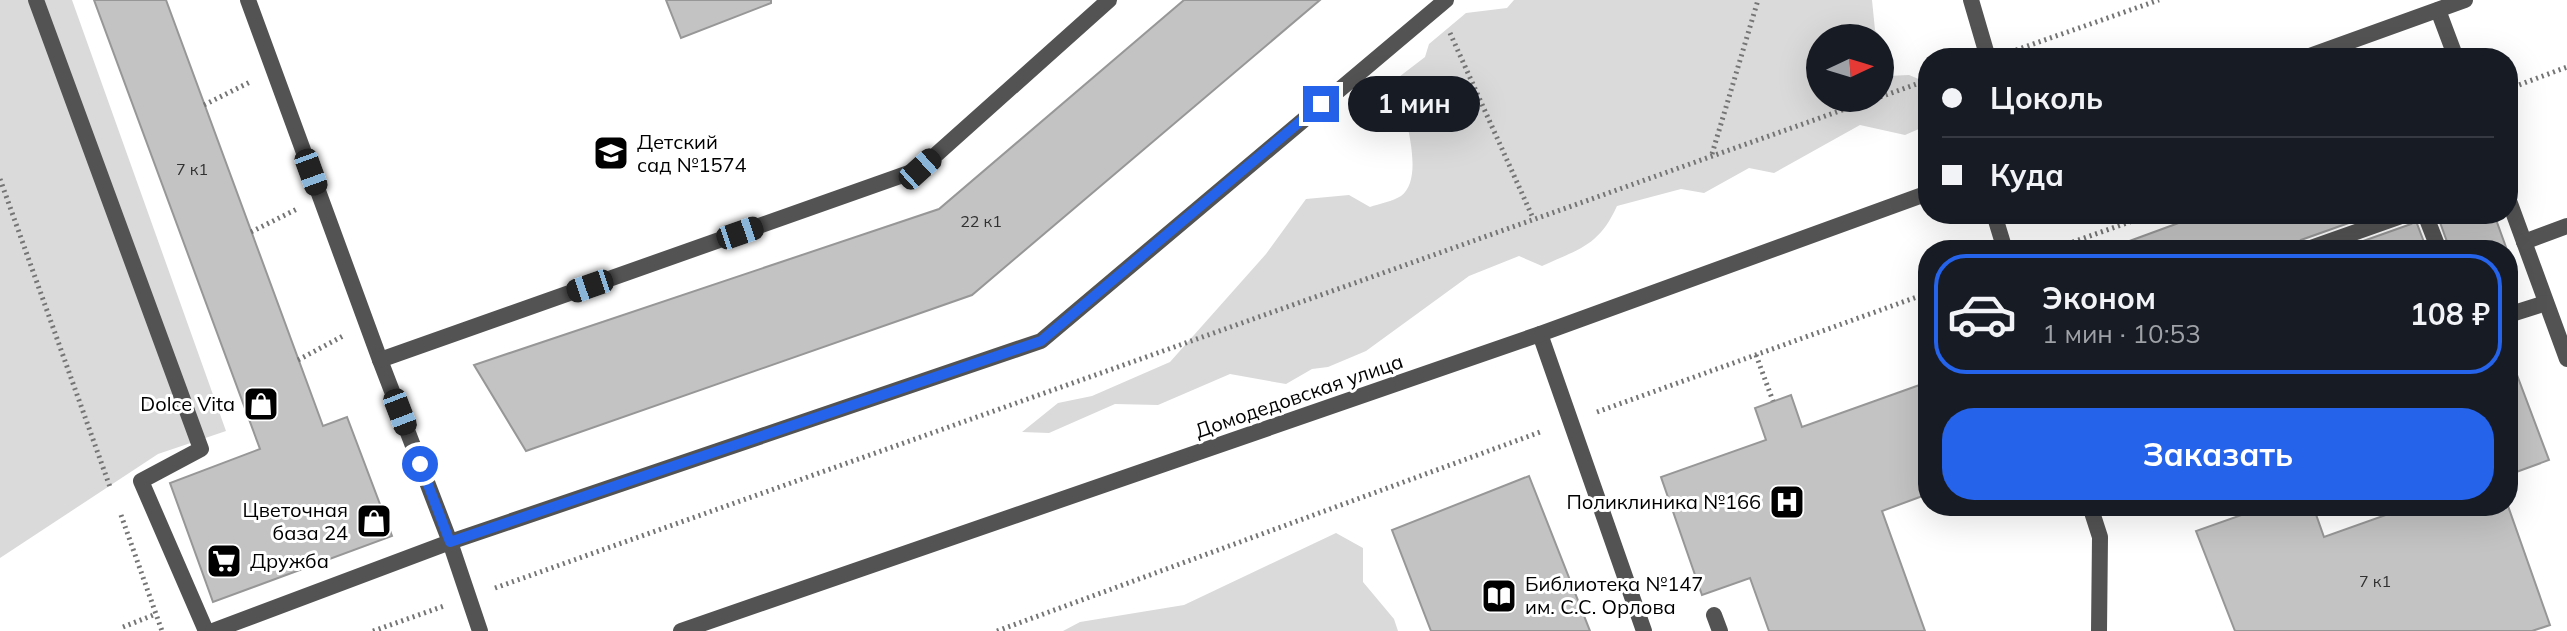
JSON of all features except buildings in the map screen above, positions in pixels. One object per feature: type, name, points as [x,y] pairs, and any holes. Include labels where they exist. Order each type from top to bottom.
[{"type":"street","points":[[36,0],[201,449],[141,481],[206,631]]},
{"type":"street","points":[[248,0],[470,596],[480,631]]},
{"type":"street","points":[[380,360],[920,169],[1109,0]]},
{"type":"street","points":[[1971,0],[1985,48]]},
{"type":"street","points":[[2332,48],[2465,0]]},
{"type":"street","points":[[213,631],[450,542],[1041,341],[1439,2]]},
{"type":"street","points":[[2438,10],[2452,48]]},
{"type":"street","name":"Домодедовская улица","points":[[681,631],[1540,334],[1918,197]]},
{"type":"street","points":[[2333,240],[2379,224]]},
{"type":"street","points":[[2517,224],[2567,359]]},
{"type":"street","points":[[2524,242],[2567,226]]},
{"type":"street","points":[[2518,312],[2546,303]]},
{"type":"street","points":[[1540,334],[1644,631]]},
{"type":"street","points":[[2093,516],[2100,537],[2099,631]]},
{"type":"path","points":[[1712,154],[1758,0]]},
{"type":"path","points":[[2020,48],[2159,0]]},
{"type":"path","points":[[1439,2],[1533,218]]},
{"type":"path","points":[[2518,85],[2567,67]]},
{"type":"path","points":[[204,105],[273,70]]},
{"type":"path","points":[[1894,92],[1918,83]]},
{"type":"path","points":[[373,631],[1834,112]]},
{"type":"path","points":[[0,179],[113,494]]},
{"type":"path","points":[[251,232],[320,197]]},
{"type":"path","points":[[2078,240],[2124,224]]},
{"type":"path","points":[[997,631],[1918,297]]},
{"type":"path","points":[[298,360],[367,324]]},
{"type":"path","points":[[1756,355],[1773,401]]},
{"type":"path","points":[[118,509],[162,631]]},
{"type":"path","points":[[123,627],[156,614]]},
{"type":"shaded area","points":[[0,0],[72,0],[226,431],[158,454],[0,558]]},
{"type":"shaded area","points":[[1514,0],[1872,0],[1874,24],[1806,24],[1806,112],[1894,112],[1894,76],[1909,75],[1918,79],[1918,129],[1905,135],[1860,125],[1774,173],[1749,168],[1704,193],[1681,189],[1617,206],[1603,230],[1587,245],[1542,266],[1519,256],[1469,276],[1366,351],[1328,367],[1312,369],[1286,384],[1230,374],[1158,405],[1115,404],[1049,433],[1022,432],[1058,403],[1092,396],[1170,362],[1266,254],[1306,199],[1349,195],[1370,207],[1401,196],[1412,174],[1412,158],[1407,123],[1395,80],[1425,57],[1429,44],[1466,13],[1507,8]]},
{"type":"shaded area","points":[[1336,533],[1363,548],[1363,582],[1394,619],[1398,631],[1063,631],[1080,622],[1184,605]]},
{"type":"place","name":"Детский сад №1574","points":[[611,153]]},
{"type":"place","name":"Dolce Vita","points":[[261,404]]},
{"type":"place","name":"Поликлиника №166","points":[[1787,502]]},
{"type":"place","name":"Цветочная база 24","points":[[374,521]]},
{"type":"place","name":"Дружба","points":[[224,561]]},
{"type":"place","name":"Библиотека №147 им. С.С. Орлова","points":[[1499,596]]},
{"type":"route","points":[[420,464],[450,542],[1041,341],[1321,104]]}]
